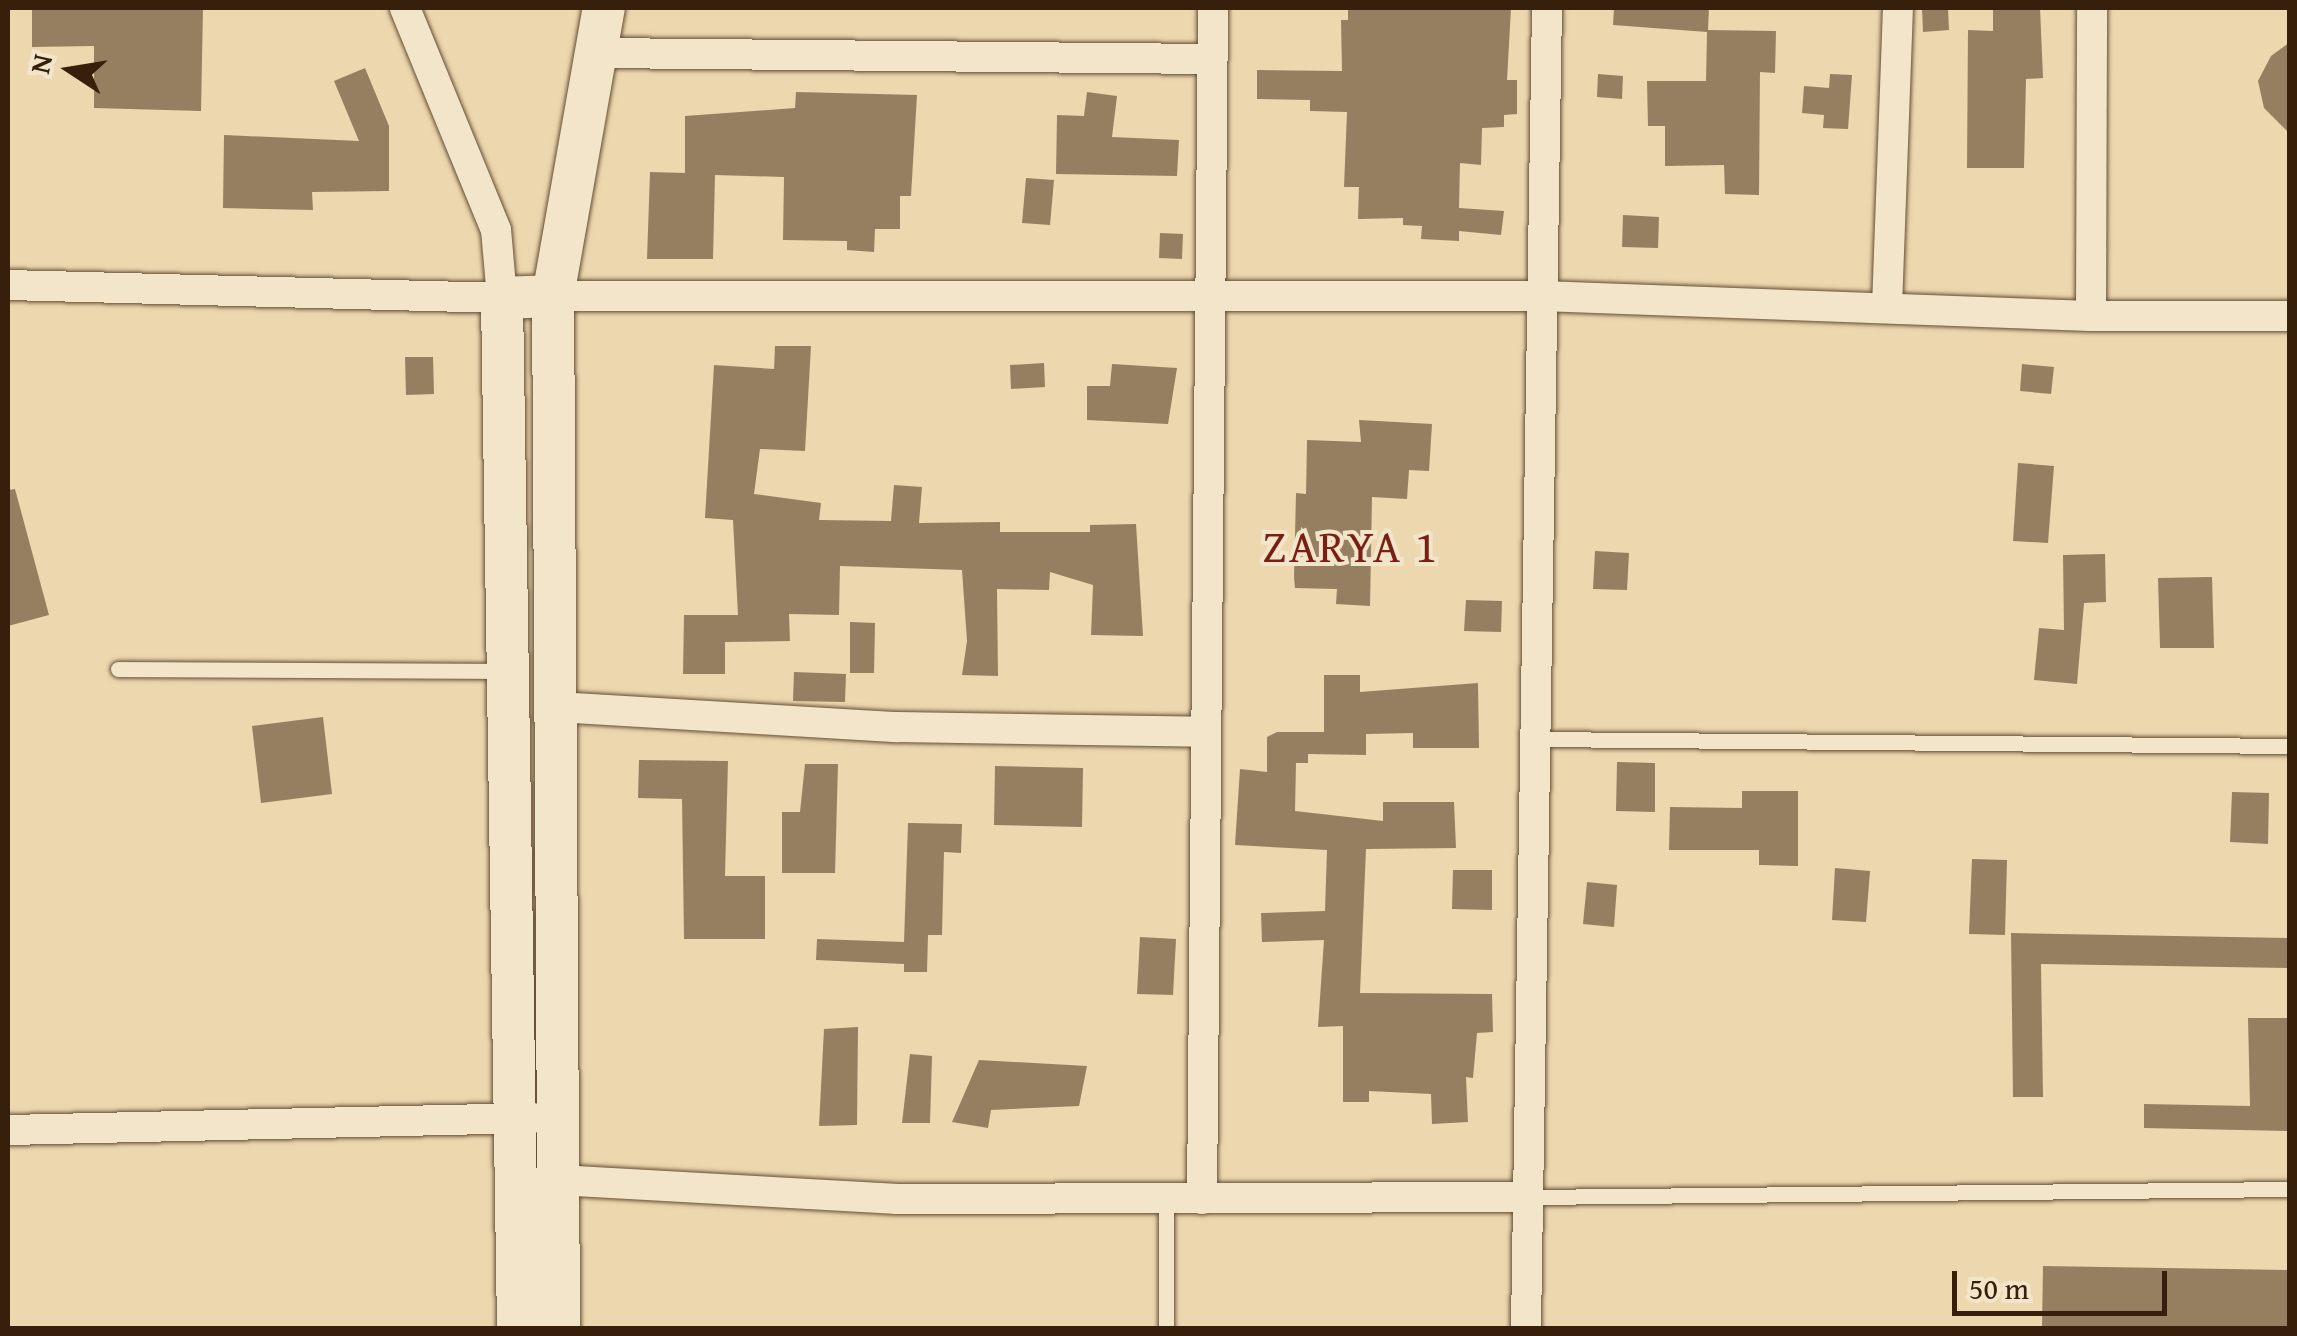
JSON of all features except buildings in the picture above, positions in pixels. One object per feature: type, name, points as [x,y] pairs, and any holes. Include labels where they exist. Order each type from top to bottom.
[{"type":"street","points":[[405,8],[496,230],[502,298],[511,671],[535,1118],[558,1180],[559,1328]]},
{"type":"street","points":[[518,1328],[535,1118],[557,707],[553,296],[604,8]]},
{"type":"street","points":[[1202,1199],[1213,8]]},
{"type":"street","points":[[1526,1328],[1547,8]]},
{"type":"street","points":[[1887,307],[1898,8]]},
{"type":"street","points":[[2091,316],[2092,8]]},
{"type":"street","points":[[598,53],[1212,59]]},
{"type":"street","points":[[8,286],[502,298],[1542,296],[2091,316],[2290,316]]},
{"type":"street","points":[[557,707],[897,727],[1206,732]]},
{"type":"street","points":[[8,1130],[535,1118]]},
{"type":"street","points":[[558,1180],[896,1199],[1528,1197]]},
{"type":"lane","points":[[118,669],[511,671]]},
{"type":"lane","points":[[1536,739],[2290,746]]},
{"type":"lane","points":[[1528,1197],[2290,1189]]},
{"type":"lane","points":[[1166,1199],[1166,1328]]},
{"type":"district","name":"ZARYA 1","points":[[1351,546]]}]
